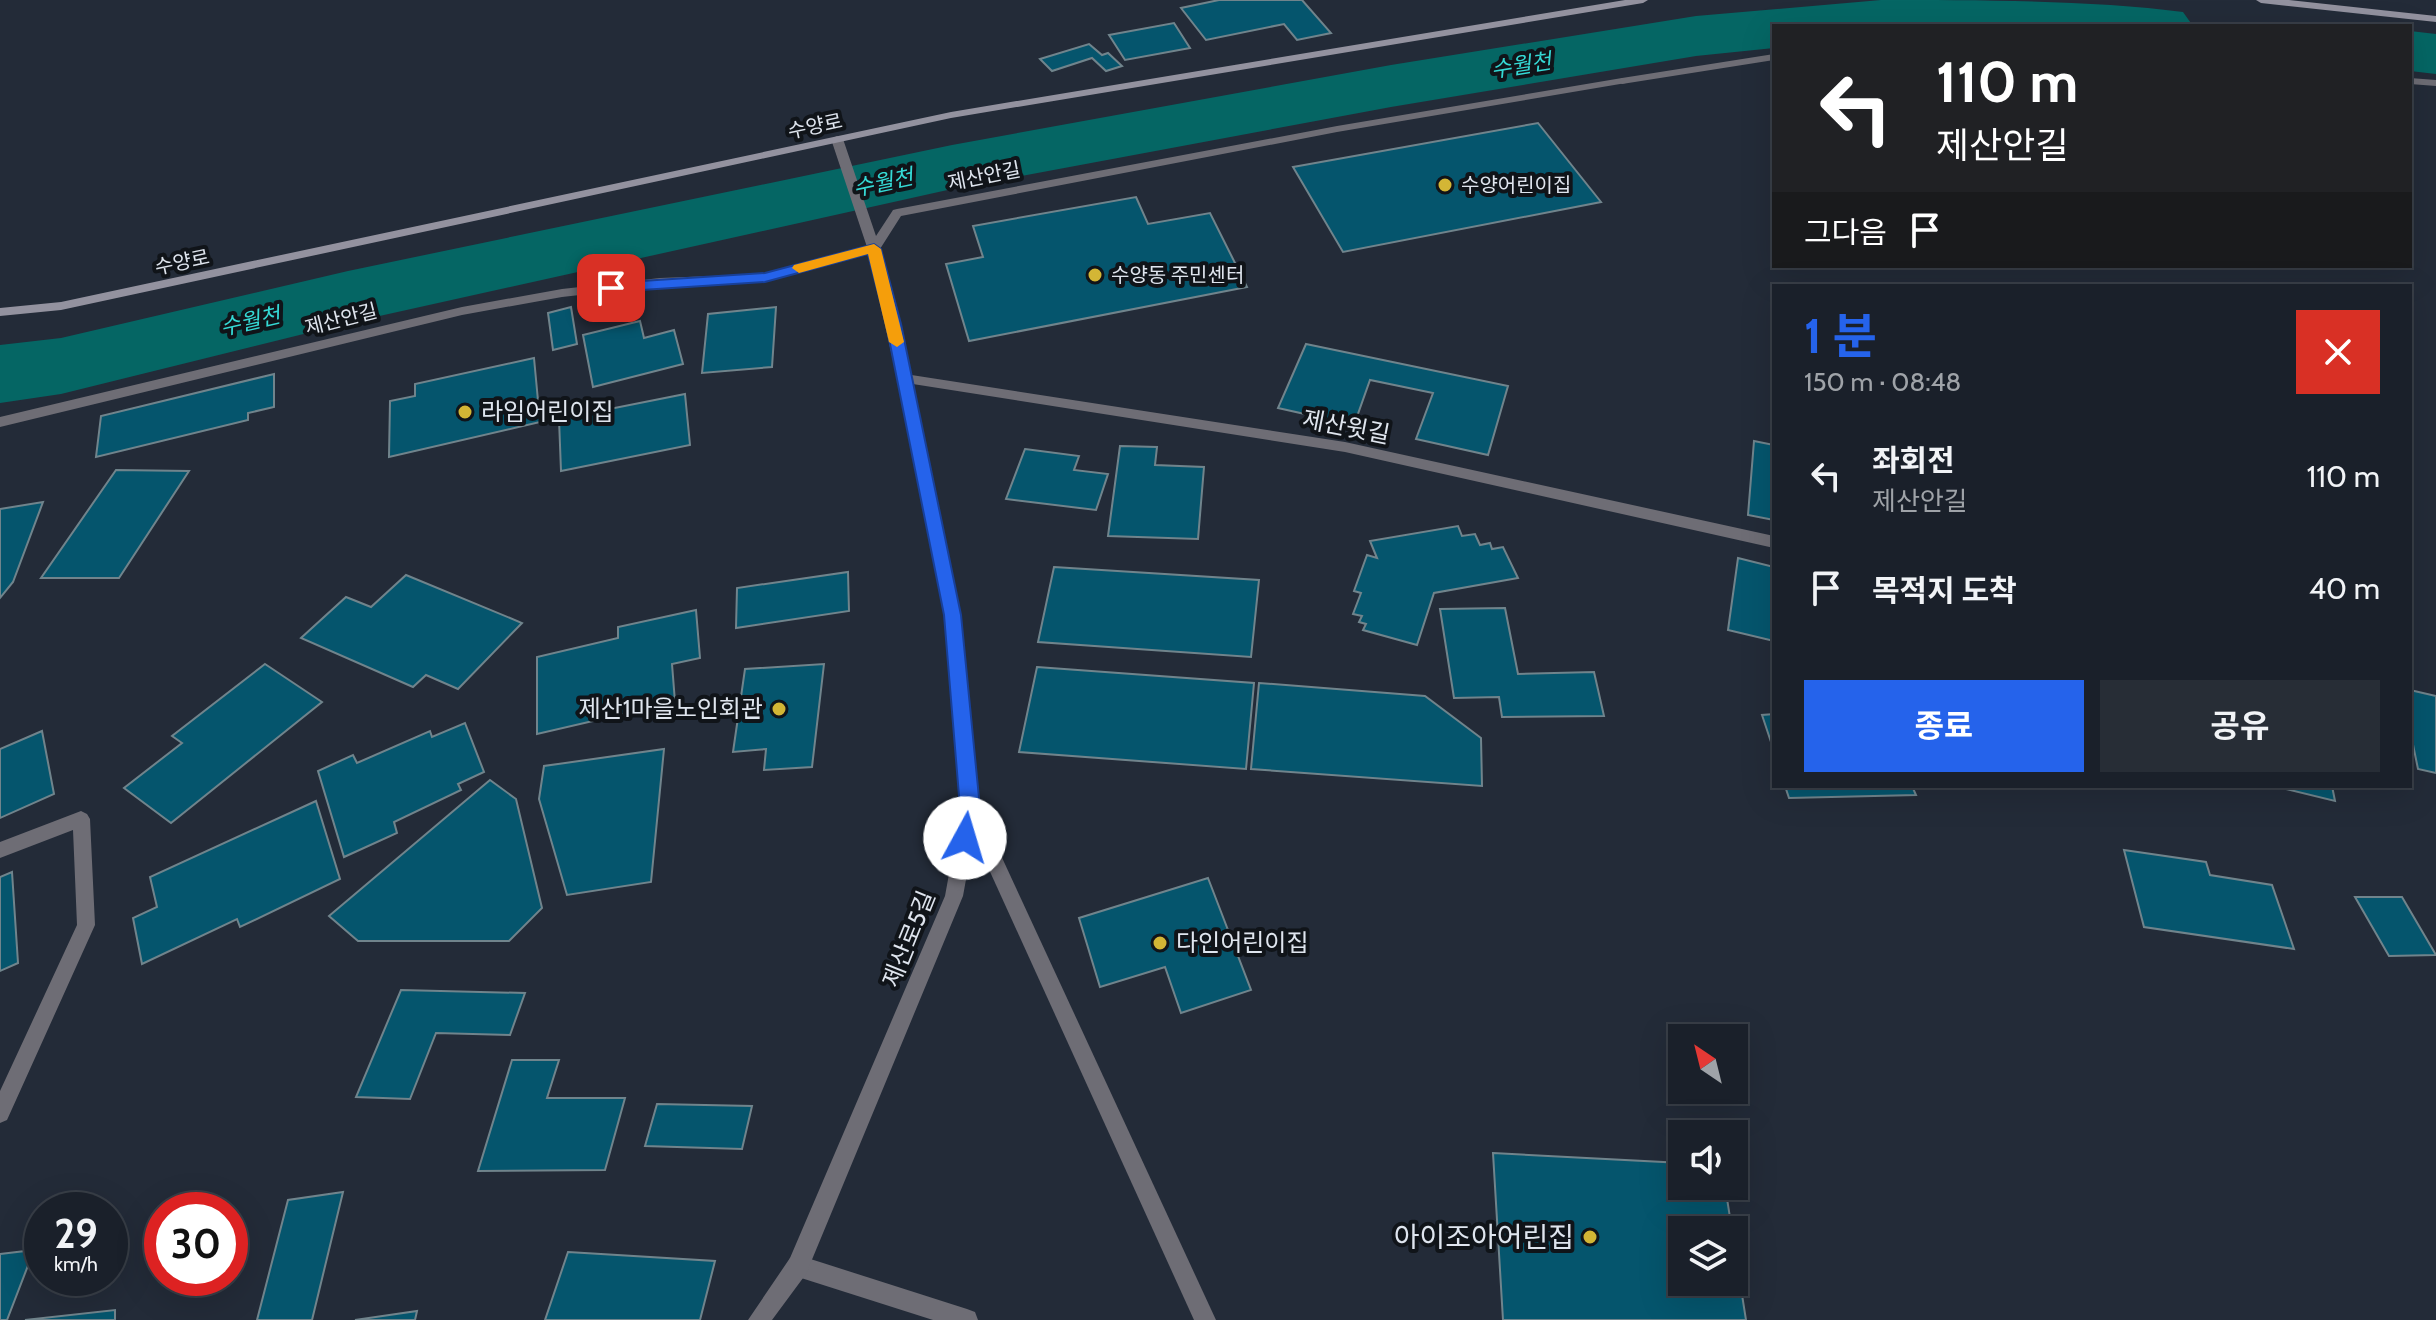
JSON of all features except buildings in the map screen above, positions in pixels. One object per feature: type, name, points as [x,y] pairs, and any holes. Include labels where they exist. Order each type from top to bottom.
[{"type":"street","name":"수양로","points":[[0,312],[61,306],[951,115],[1643,0]]},
{"type":"street","points":[[2261,0],[2436,19]]},
{"type":"street","name":"제산안길","points":[[0,422],[462,311],[562,293],[660,282],[765,278],[874,249],[897,213],[1322,132],[1772,57]]},
{"type":"street","points":[[2412,81],[2436,83]]},
{"type":"street","name":"제산로5길","points":[[759,1320],[798,1266],[954,896],[970,808],[953,615],[905,379],[874,249],[861,219],[837,139]]},
{"type":"street","name":"제산윗길","points":[[905,379],[1345,447],[1772,542]]},
{"type":"street","points":[[970,808],[1205,1320]]},
{"type":"street","points":[[0,850],[81,819],[86,925],[0,1113]]},
{"type":"street","points":[[798,1266],[967,1320]]},
{"type":"waterway","name":"수월천","points":[[1822,24],[1978,17],[2134,24]]},
{"type":"waterway","name":"수월천","points":[[0,374],[61,366],[348,297],[952,167],[1391,86],[1696,36],[1772,28]]},
{"type":"waterway","name":"수월천","points":[[2412,51],[2436,54]]},
{"type":"slow traffic","points":[[799,268],[874,249],[897,342]]},
{"type":"place","name":"수양어린이집","points":[[1445,185]]},
{"type":"place","name":"수양동 주민센터","points":[[1095,275]]},
{"type":"place","name":"라임어린이집","points":[[465,412]]},
{"type":"place","name":"제산1마을노인회관","points":[[779,709]]},
{"type":"place","name":"다인어린이집","points":[[1160,943]]},
{"type":"place","name":"아이조아어린집","points":[[1590,1237]]},
{"type":"route","points":[[611,288],[660,282],[765,278],[874,249],[922,458],[953,615],[970,808],[965,838]]}]
